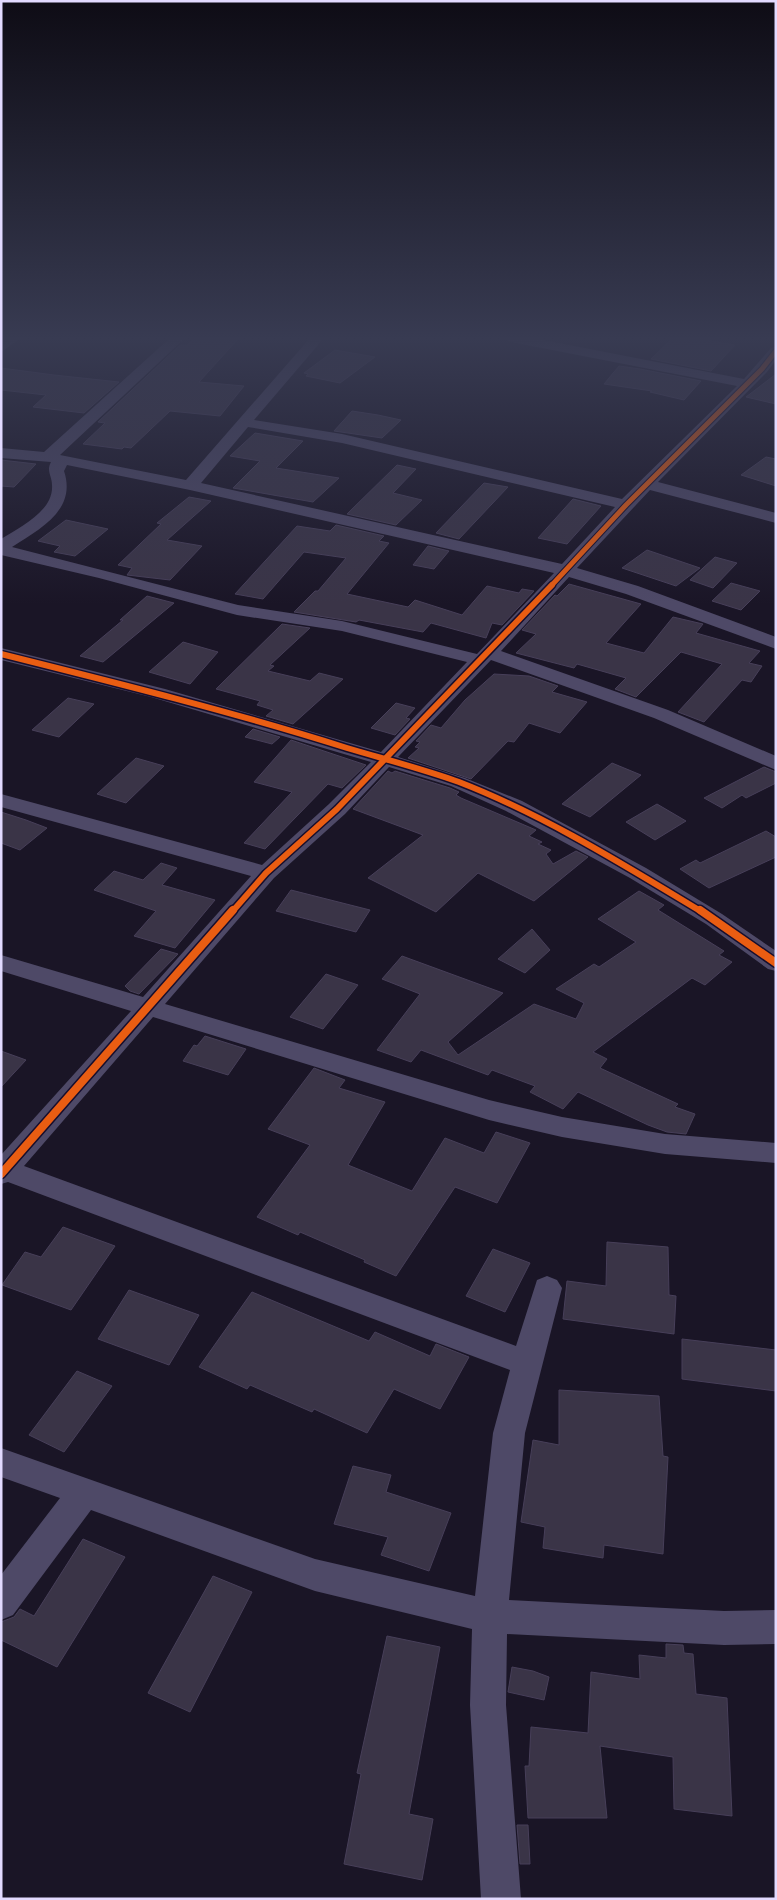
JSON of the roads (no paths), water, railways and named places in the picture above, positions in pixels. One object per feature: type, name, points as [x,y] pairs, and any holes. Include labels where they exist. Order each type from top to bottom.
[{"type":"street","points":[[56,459],[89,427]]},
{"type":"street","points":[[190,485],[238,427]]},
{"type":"street","points":[[269,427],[342,439],[429,461],[626,505]]},
{"type":"street","points":[[526,1363],[2,1171],[148,1009],[266,873],[337,809],[484,657],[626,505],[704,427]]},
{"type":"street","points":[[1,452],[56,459],[190,485],[565,570],[632,590],[774,638]]},
{"type":"street","points":[[1,549],[49,514],[55,506],[61,489],[61,481],[56,471],[56,459]]},
{"type":"street","points":[[648,484],[776,518]]},
{"type":"street","points":[[1,549],[237,610],[342,626],[484,657],[661,714],[776,764]]},
{"type":"street","points":[[1,654],[158,692],[386,758],[458,782],[514,806],[638,873],[714,919],[766,944],[776,963]]},
{"type":"street","points":[[1,800],[266,873]]},
{"type":"street","points":[[1,963],[148,1009],[489,1110],[544,1123],[665,1144],[776,1153]]},
{"type":"street","points":[[500,1899],[488,1705],[490,1616],[509,1433],[547,1288]]},
{"type":"street","points":[[1,1462],[315,1575],[490,1616],[724,1628],[776,1627]]},
{"type":"street","points":[[1,1603],[85,1492]]}]
